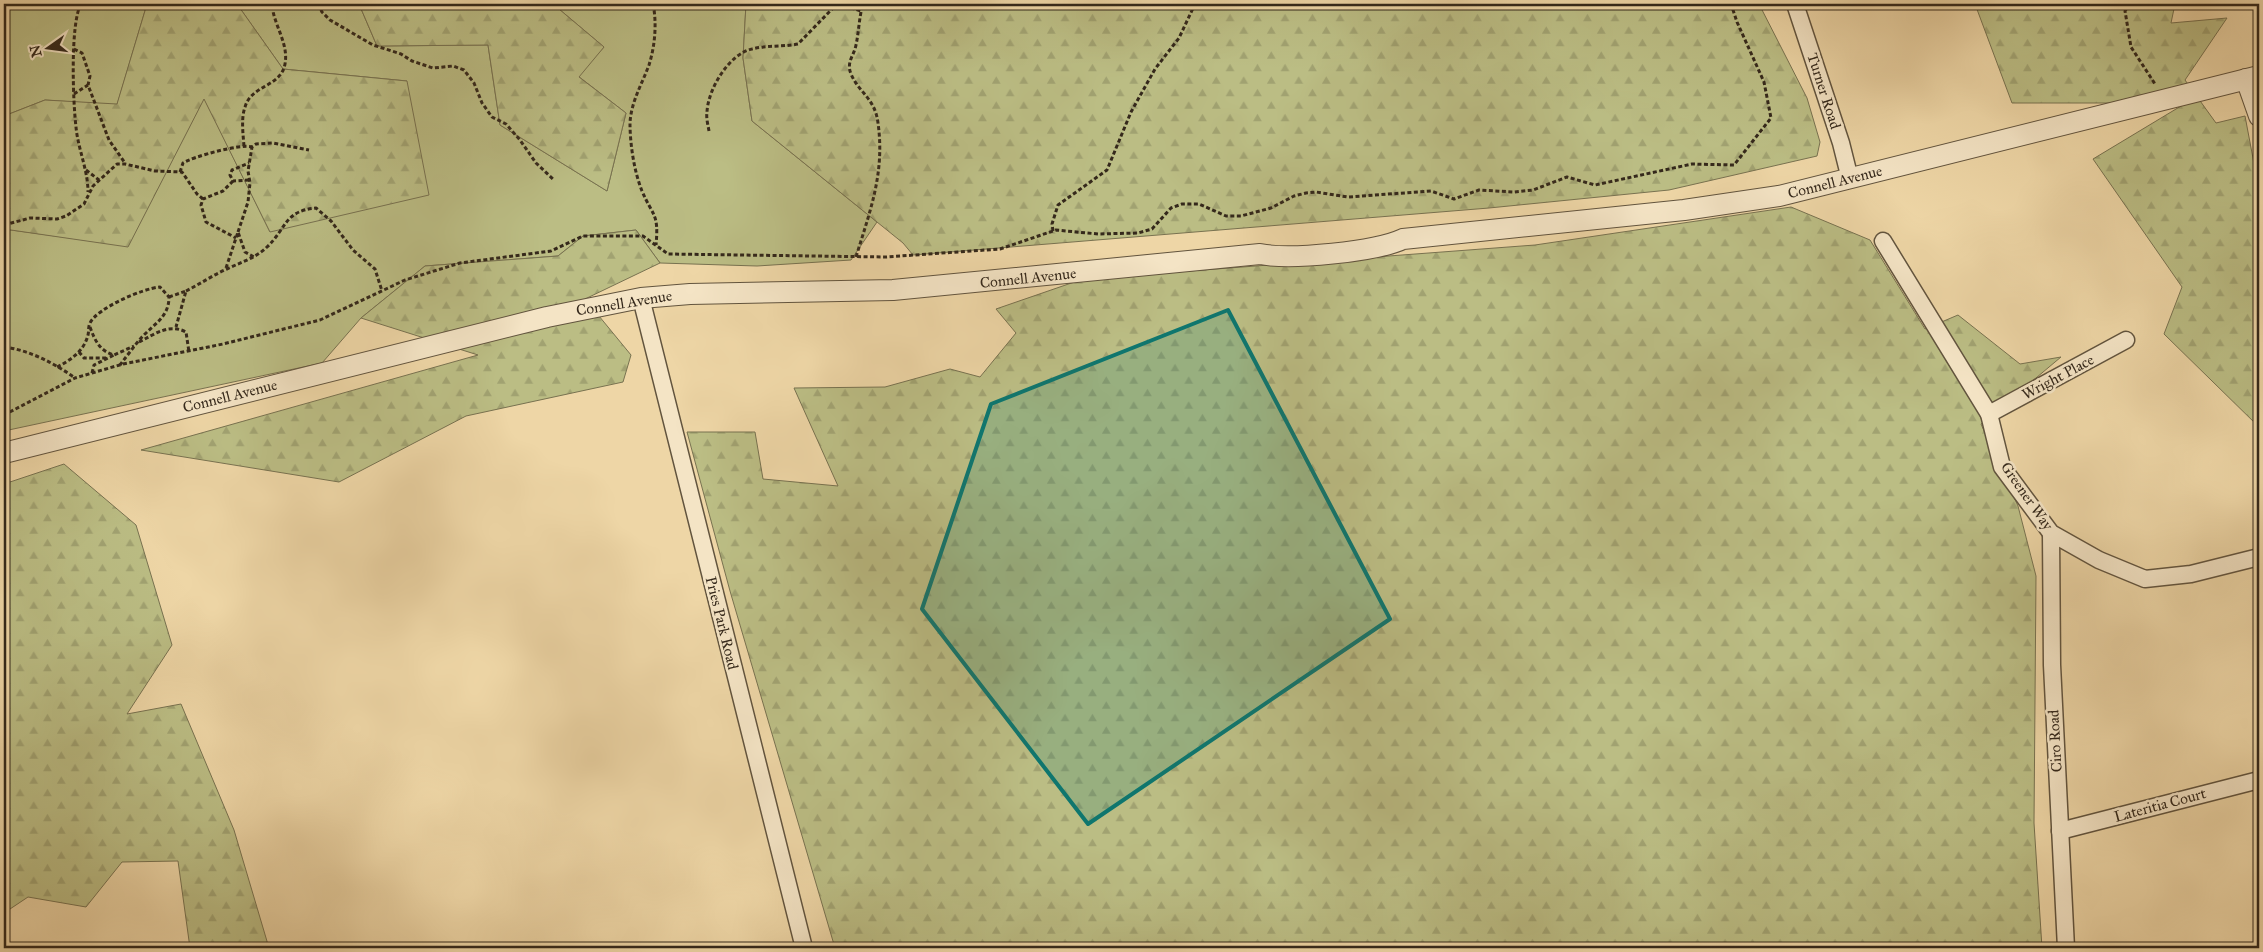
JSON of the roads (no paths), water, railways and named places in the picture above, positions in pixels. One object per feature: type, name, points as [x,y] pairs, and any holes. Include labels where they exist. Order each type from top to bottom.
[{"type":"street","name":"Turner Road","points":[[1795,4],[1841,143],[1850,179]]},
{"type":"street","name":"Connell Avenue","points":[[4,453],[547,317],[641,298],[690,294],[893,290],[1260,254],[1274,248],[1339,240],[1385,236],[1403,239],[1722,205],[1779,196],[2253,78]]},
{"type":"street","points":[[2253,78],[2259,116]]},
{"type":"street","name":"Greener Way","points":[[1884,241],[1989,414],[2002,467],[2051,533],[2099,560],[2145,579],[2191,574],[2259,557]]},
{"type":"street","name":"Pries Park Road","points":[[641,298],[804,948]]},
{"type":"street","name":"Wright Place","points":[[1989,414],[2126,340]]},
{"type":"street","name":"Ciro Road","points":[[2051,533],[2052,665],[2066,948]]},
{"type":"street","name":"Lateritia Court","points":[[2060,831],[2259,780]]}]
